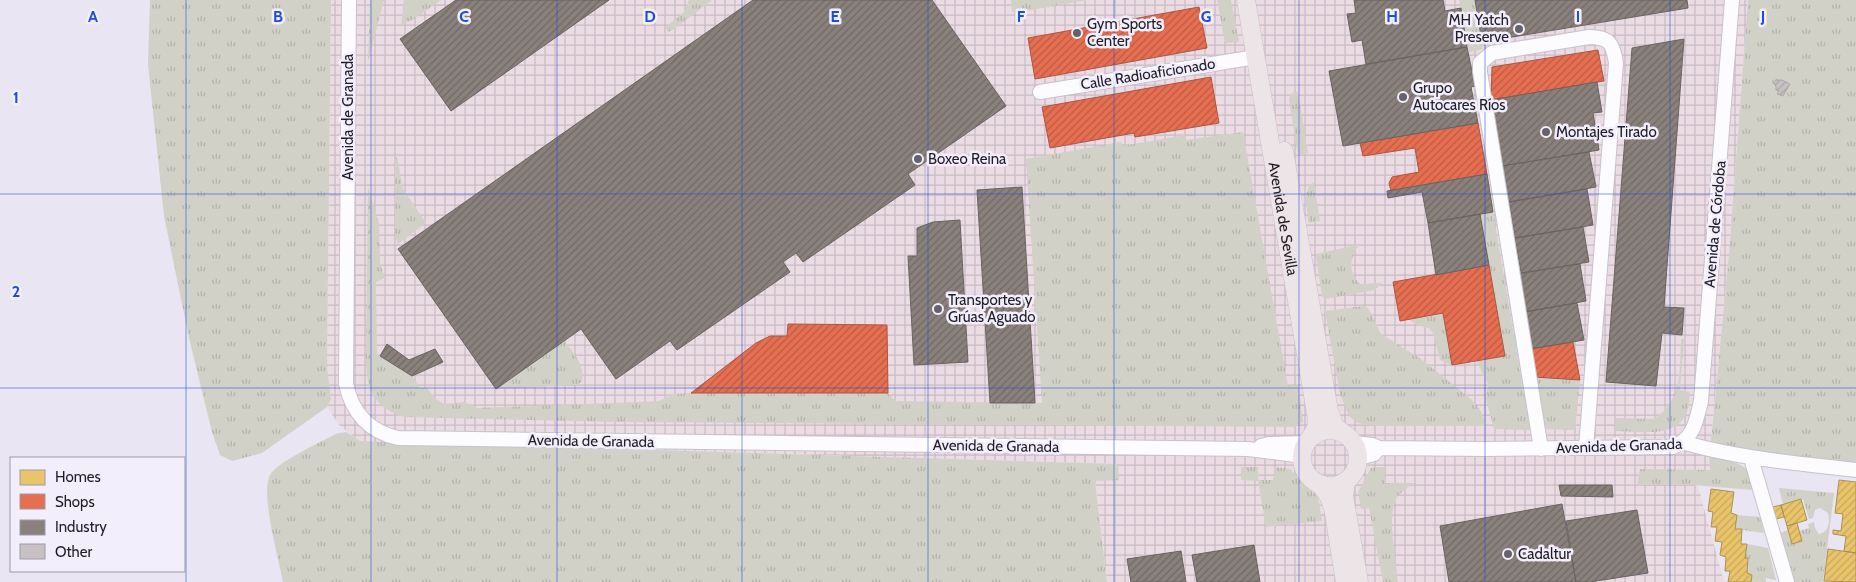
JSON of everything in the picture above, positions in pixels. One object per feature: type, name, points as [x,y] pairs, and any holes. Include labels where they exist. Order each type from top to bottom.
[{"type":"main road","name":"Avenida de Sevilla","points":[[1246,0],[1317,419],[1317,427],[1307,445]]},
{"type":"main road","name":"Avenida de Sevilla","points":[[1258,0],[1329,411],[1335,426],[1351,444]]},
{"type":"main road","points":[[1320,484],[1333,486],[1346,481],[1355,471],[1351,444],[1334,430],[1326,430],[1307,445],[1304,467],[1307,474],[1320,484],[1328,494],[1333,507],[1345,582]]},
{"type":"main road","points":[[1346,481],[1344,496],[1359,582]]},
{"type":"street","name":"Avenida de Granada","points":[[349,0],[346,384],[352,404],[363,420],[379,432],[398,438],[1248,449],[1269,444],[1307,445]]},
{"type":"street","name":"Avenida de Córdoba","points":[[1682,442],[1695,428],[1700,401],[1732,0]]},
{"type":"street","points":[[1541,449],[1481,82],[1480,63],[1492,53],[1589,36],[1604,38],[1610,43],[1614,51],[1616,63],[1586,448]]},
{"type":"street","name":"Calle Radioaficionado","points":[[1040,92],[1256,57]]},
{"type":"street","name":"Avenida de Granada","points":[[1351,444],[1374,454],[1380,448],[1541,449],[1673,447],[1682,442],[1751,458],[1856,470]]},
{"type":"street","points":[[1751,458],[1787,582]]},
{"type":"shaded area","points":[[331,0],[1748,0],[1729,254],[1709,457],[1711,470],[1693,471],[1693,485],[1698,486],[1724,582],[1107,582],[1095,480],[1117,464],[359,441],[339,425],[327,407],[331,399],[327,367]]},
{"type":"green space","points":[[150,0],[331,0],[327,367],[331,399],[327,407],[262,453],[232,461],[220,455],[212,432],[189,338],[164,216],[148,64]]},
{"type":"green space","points":[[370,0],[384,0],[368,61]]},
{"type":"green space","points":[[404,0],[441,0],[414,19],[401,25]]},
{"type":"green space","points":[[689,0],[712,0],[668,32],[666,27],[684,12]]},
{"type":"green space","points":[[1011,0],[1087,0],[1012,12]]},
{"type":"green space","points":[[1217,0],[1231,0],[1239,42],[1225,43]]},
{"type":"green space","points":[[1459,0],[1475,0],[1483,49],[1469,52]]},
{"type":"green space","points":[[1748,0],[1856,0],[1856,469],[1710,450],[1729,254]]},
{"type":"green space","points":[[1298,92],[1308,153],[1298,155],[1289,99],[1291,94]]},
{"type":"green space","points":[[1243,132],[1288,386],[1298,385],[1303,422],[1295,427],[616,422],[405,417],[395,414],[380,404],[368,382],[366,362],[368,187],[379,224],[380,264],[385,278],[376,282],[377,354],[412,376],[420,388],[426,387],[436,399],[444,404],[464,402],[478,408],[638,402],[659,401],[674,394],[691,393],[888,393],[895,401],[1042,403],[1026,159],[1121,142],[1122,146],[1185,135],[1186,140]]},
{"type":"green space","points":[[397,157],[403,189],[426,223],[398,244],[395,235],[395,159]]},
{"type":"green space","points":[[1314,183],[1320,221],[1309,223],[1305,197],[1310,184]]},
{"type":"green space","points":[[1493,212],[1530,430],[1494,429],[1486,399],[1488,384],[1476,360],[1505,355],[1480,214]]},
{"type":"green space","points":[[1360,244],[1352,258],[1353,274],[1360,284],[1382,283],[1375,290],[1325,299],[1322,296],[1317,254]]},
{"type":"green space","points":[[1364,306],[1368,308],[1381,334],[1421,359],[1472,400],[1481,412],[1485,426],[1365,425],[1356,422],[1349,416],[1340,394],[1325,311]]},
{"type":"green space","points":[[1443,313],[1452,365],[1440,360],[1433,333],[1429,328],[1416,325],[1409,319]]},
{"type":"green space","points":[[1681,339],[1684,339],[1680,390],[1690,392],[1689,406],[1684,418],[1677,425],[1658,432],[1615,431],[1616,418],[1651,419],[1660,415],[1667,407],[1676,392],[1680,369]]},
{"type":"green space","points":[[564,341],[580,365],[583,376],[582,382],[576,385],[496,389]]},
{"type":"green space","points":[[1534,377],[1580,380],[1575,430],[1543,429]]},
{"type":"green space","points":[[346,432],[360,441],[1118,464],[1119,480],[1095,481],[1107,582],[283,582],[274,543],[267,496],[270,475],[281,464],[300,453],[336,434]]},
{"type":"green space","points":[[1709,457],[1740,464],[1751,474],[1753,490],[1693,485],[1637,485],[1640,469],[1710,470]]},
{"type":"green space","points":[[1241,467],[1258,467],[1258,480],[1273,480],[1275,467],[1290,469],[1318,497],[1322,521],[1266,527],[1258,481],[1241,480]]},
{"type":"green space","points":[[1384,467],[1385,483],[1414,483],[1400,494],[1393,506],[1392,527],[1398,582],[1383,582],[1369,508],[1361,509],[1358,492],[1371,468]]},
{"type":"green space","points":[[1779,488],[1834,493],[1823,582],[1794,582],[1780,533],[1788,530],[1792,544],[1802,541],[1799,531],[1809,528],[1808,524],[1814,522],[1819,534],[1822,533],[1828,526],[1828,513],[1820,508],[1815,510],[1813,518],[1809,519],[1803,499],[1783,504]]},
{"type":"green space","points":[[1737,515],[1760,517],[1764,533],[1735,529]]},
{"type":"green space","points":[[1747,544],[1768,548],[1776,580],[1766,578],[1766,582],[1751,582],[1752,575],[1747,573],[1748,559],[1745,558]]},
{"type":"building: Homes","points":[[1839,480],[1856,482],[1856,553],[1844,551],[1846,536],[1833,534],[1833,530],[1841,531],[1843,514],[1835,513]]},
{"type":"building: Homes","points":[[1711,489],[1734,492],[1731,513],[1737,515],[1735,529],[1742,529],[1741,544],[1747,544],[1745,558],[1748,558],[1747,573],[1752,575],[1751,582],[1728,582],[1730,571],[1725,571],[1726,557],[1720,555],[1722,542],[1715,541],[1717,527],[1711,527],[1713,512],[1708,511]]},
{"type":"building: Homes","points":[[1801,499],[1807,520],[1787,526],[1781,505]]},
{"type":"building: Homes","points":[[1781,505],[1784,517],[1776,519],[1773,507]]},
{"type":"building: Homes","points":[[1797,523],[1802,541],[1792,544],[1787,526]]},
{"type":"building: Homes","points":[[1828,549],[1856,553],[1856,582],[1824,581]]},
{"type":"building: Shops","points":[[1199,7],[1207,48],[1035,79],[1028,38]]},
{"type":"building: Shops","points":[[1598,50],[1604,81],[1491,100],[1492,67]]},
{"type":"building: Shops","points":[[1211,77],[1219,123],[1135,137],[1134,133],[1050,148],[1042,107]]},
{"type":"building: Shops","points":[[1478,123],[1487,174],[1391,191],[1389,183],[1392,177],[1419,172],[1415,148],[1363,156],[1360,143]]},
{"type":"building: Shops","points":[[1489,265],[1505,356],[1452,365],[1443,313],[1400,321],[1393,282]]},
{"type":"building: Shops","points":[[788,324],[887,325],[888,393],[691,393],[756,343],[770,336],[787,336]]},
{"type":"building: Shops","points":[[1573,342],[1580,380],[1534,377],[1530,349]]},
{"type":"building: Industry","points":[[456,0],[609,0],[451,111],[400,39]]},
{"type":"building: Industry","points":[[753,0],[932,0],[1006,106],[908,174],[915,185],[803,262],[796,253],[783,262],[790,272],[677,350],[670,341],[616,379],[581,329],[496,389],[398,249]]},
{"type":"building: Industry","points":[[1354,0],[1443,0],[1445,11],[1461,8],[1467,47],[1366,64],[1362,40],[1352,42],[1347,14],[1356,13]]},
{"type":"building: Industry","name":"MH Yatch Preserve","points":[[1475,0],[1687,0],[1688,8],[1482,42]]},
{"type":"building: Industry","points":[[1684,39],[1664,307],[1684,308],[1682,335],[1662,333],[1656,386],[1606,382],[1632,48]]},
{"type":"building: Industry","name":"Grupo Autocares Ríos","points":[[1467,47],[1475,86],[1471,87],[1478,123],[1343,146],[1329,71]]},
{"type":"building: Industry","name":"Montajes Tirado","points":[[1597,82],[1602,112],[1593,113],[1599,150],[1502,166],[1491,100]]},
{"type":"building: Industry","points":[[1589,152],[1596,187],[1509,202],[1502,166]]},
{"type":"building: Industry","points":[[1487,174],[1493,212],[1428,223],[1422,192],[1388,198],[1387,191]]},
{"type":"building: Industry","points":[[1022,187],[1035,403],[990,403],[977,190]]},
{"type":"building: Industry","points":[[1587,189],[1593,225],[1515,238],[1509,202]]},
{"type":"building: Industry","points":[[1480,214],[1489,265],[1436,275],[1428,223]]},
{"type":"building: Industry","name":"Transportes y Grúas Aguado","points":[[960,220],[968,362],[914,365],[908,256],[917,256],[917,228],[933,222]]},
{"type":"building: Industry","points":[[1583,227],[1589,262],[1521,273],[1515,238]]},
{"type":"building: Industry","points":[[1580,264],[1586,301],[1524,312],[1517,274]]},
{"type":"building: Industry","points":[[1577,303],[1584,340],[1530,349],[1524,312]]},
{"type":"building: Industry","points":[[387,344],[409,360],[435,349],[443,362],[412,376],[380,356]]},
{"type":"building: Industry","points":[[1559,485],[1612,485],[1613,497],[1561,496]]},
{"type":"building: Industry","name":"Cadaltur","points":[[1562,504],[1576,582],[1449,582],[1440,526]]},
{"type":"building: Industry","points":[[1637,510],[1648,573],[1590,582],[1576,582],[1566,521]]},
{"type":"building: Industry","points":[[1254,545],[1260,582],[1197,582],[1192,555]]},
{"type":"building: Industry","points":[[1181,551],[1186,582],[1131,582],[1127,559]]},
{"type":"building: Other","points":[[1776,80],[1782,80],[1790,84],[1783,96],[1777,94],[1779,91],[1776,90],[1776,86],[1773,83]]},
{"type":"place","name":"MH Yatch Preserve","points":[[1519,29]]},
{"type":"place","name":"Gym Sports Center","points":[[1077,33]]},
{"type":"place","name":"Grupo Autocares Ríos","points":[[1403,97]]},
{"type":"place","name":"Montajes Tirado","points":[[1546,132]]},
{"type":"place","name":"Boxeo Reina","points":[[918,159]]},
{"type":"place","name":"Transportes y Grúas Aguado","points":[[938,309]]},
{"type":"place","name":"Cadaltur","points":[[1508,554]]}]
